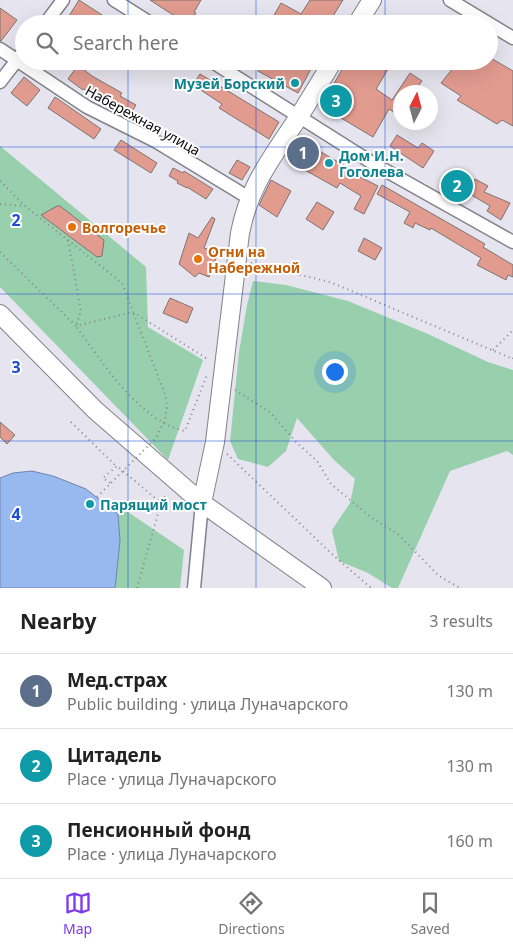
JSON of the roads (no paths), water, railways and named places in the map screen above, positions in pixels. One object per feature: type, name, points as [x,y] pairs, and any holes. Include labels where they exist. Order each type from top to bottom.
[{"type":"street","points":[[52,15],[63,0]]},
{"type":"street","points":[[114,0],[138,15]]},
{"type":"street","points":[[363,15],[372,0]]},
{"type":"street","points":[[450,0],[475,15]]},
{"type":"street","points":[[498,29],[513,38]]},
{"type":"street","name":"Набережная улица","points":[[0,49],[15,54]]},
{"type":"street","points":[[0,82],[15,62]]},
{"type":"street","name":"Набережная улица","points":[[39,70],[87,107],[156,142],[249,198]]},
{"type":"street","points":[[225,70],[374,164],[513,242]]},
{"type":"street","points":[[194,588],[202,503],[214,442],[241,227],[249,198],[261,174],[328,70]]},
{"type":"street","points":[[0,314],[95,410],[202,503],[322,588]]},
{"type":"water","points":[[32,471],[53,476],[86,489],[118,514],[120,541],[115,588],[0,588],[0,478],[13,473]]},
{"type":"place","name":"Музей Борский","points":[[295,83]]},
{"type":"place","name":"Пенсионный фонд","points":[[336,101]]},
{"type":"place","name":"Мед.страх","points":[[303,153]]},
{"type":"place","name":"Дом И.Н. Гоголева","points":[[329,163]]},
{"type":"place","name":"Цитадель","points":[[457,186]]},
{"type":"place","name":"Волгоречье","points":[[72,227]]},
{"type":"place","name":"Огни на Набережной","points":[[198,259]]},
{"type":"place","name":"Парящий мост","points":[[90,504]]}]
